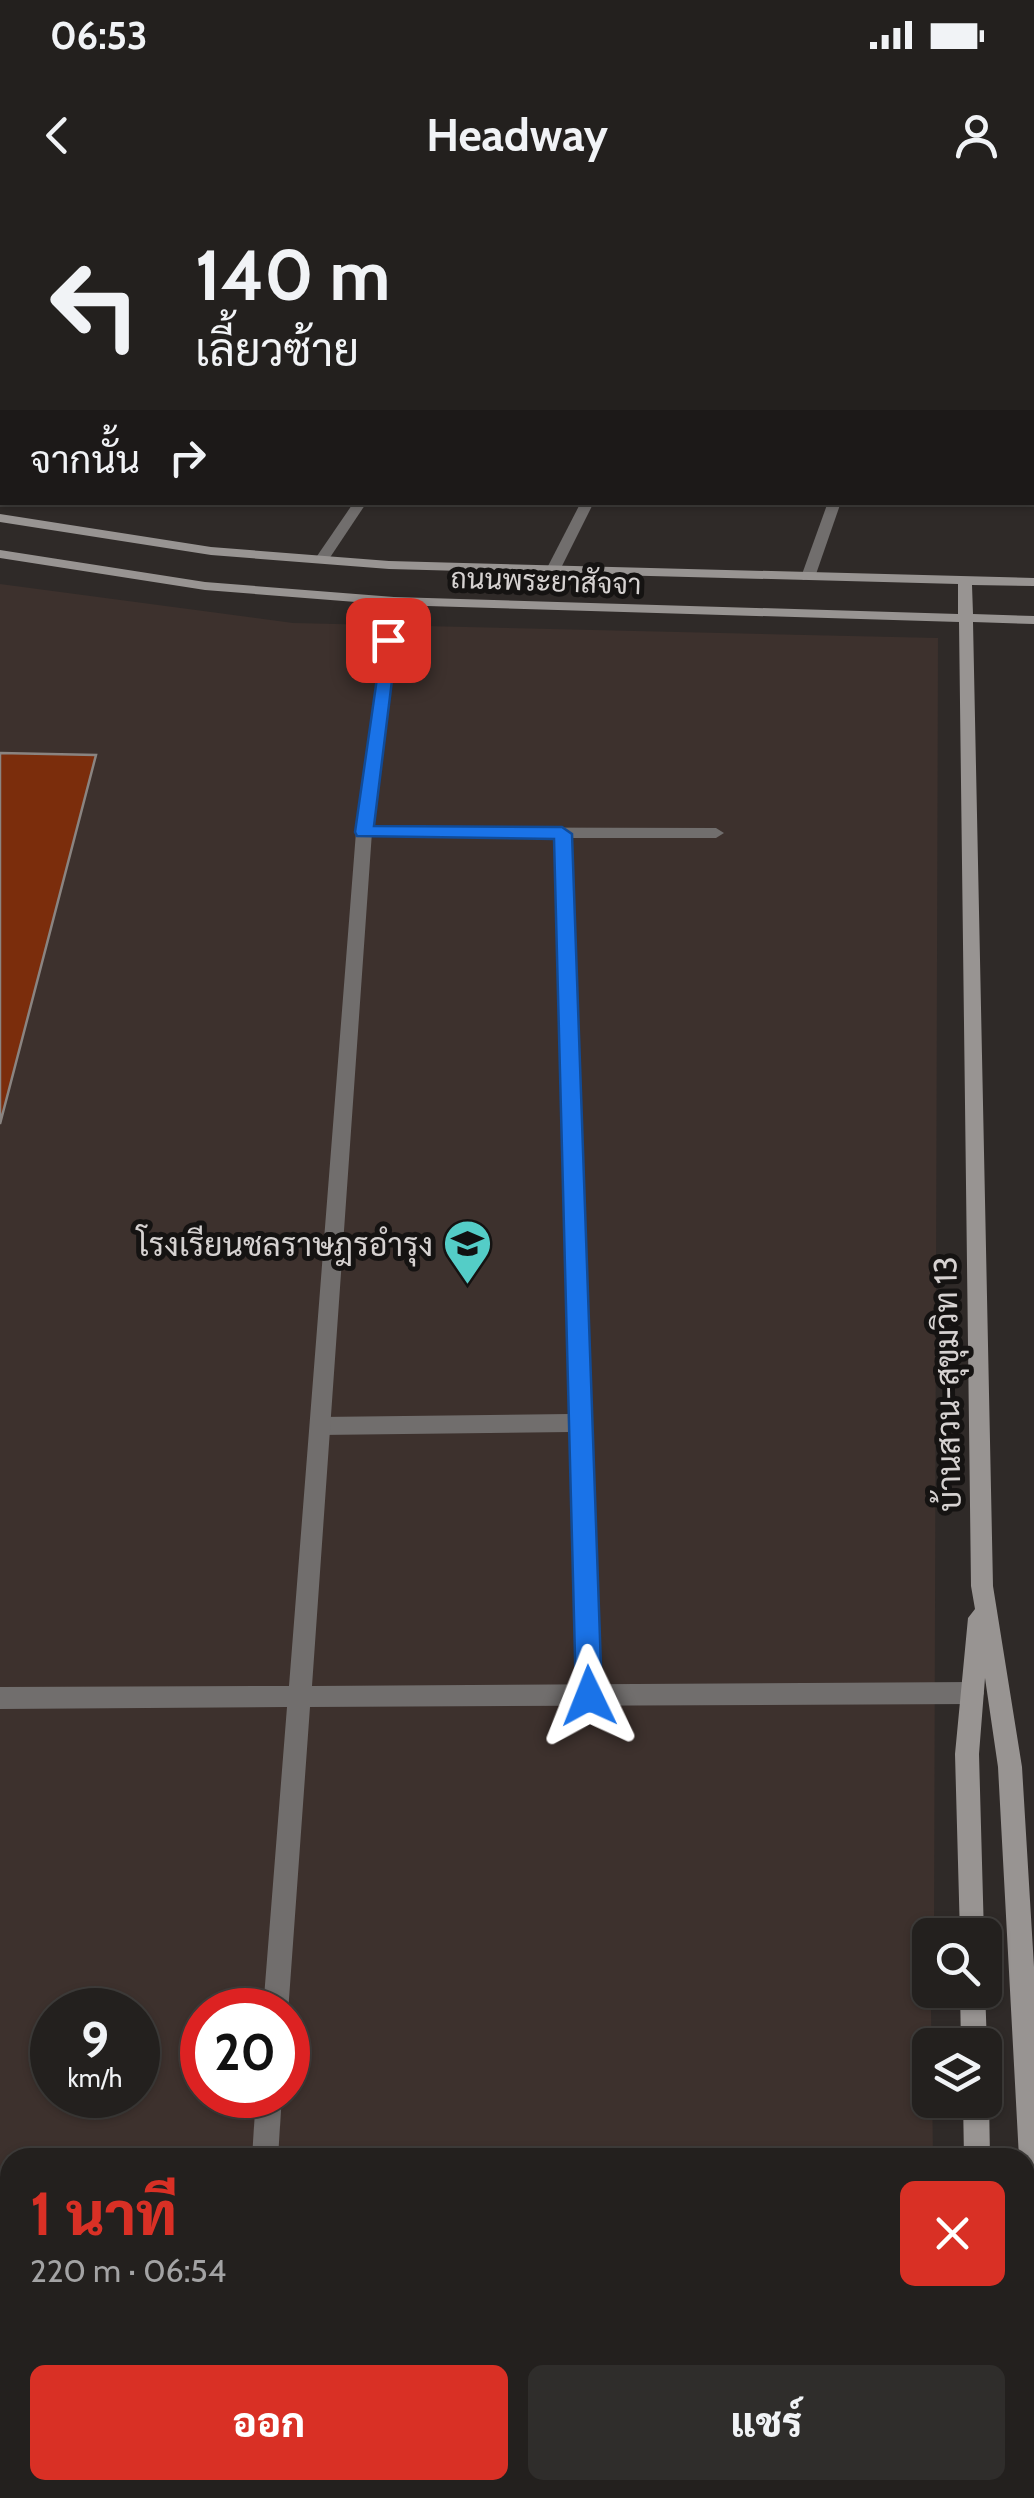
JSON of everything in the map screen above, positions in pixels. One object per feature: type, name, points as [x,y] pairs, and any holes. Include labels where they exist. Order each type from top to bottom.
[{"type":"main road","name":"ถนนพระยาสัจจา","points":[[0,518],[211,550],[322,559],[553,570],[1034,582]]},
{"type":"main road","name":"ถนนพระยาสัจจา","points":[[0,554],[205,586],[394,602],[1034,622]]},
{"type":"main road","name":"บ้านสวน-สุขุมวิท 13","points":[[966,582],[982,1586],[1010,1767],[1032,2148]]},
{"type":"main road","points":[[1034,582],[1034,622]]},
{"type":"main road","points":[[972,1918],[967,1754],[982,1586]]},
{"type":"main road","points":[[976,2118],[977,2148]]},
{"type":"street","points":[[322,559],[359,505]]},
{"type":"street","points":[[553,570],[586,505]]},
{"type":"street","points":[[808,577],[834,505]]},
{"type":"street","points":[[278,1988],[364,832],[394,602]]},
{"type":"street","points":[[364,832],[716,833]]},
{"type":"street","points":[[562,834],[589,1696]]},
{"type":"street","points":[[320,1426],[582,1424]]},
{"type":"street","points":[[0,1698],[973,1693]]},
{"type":"street","points":[[266,2148],[268,2118]]},
{"type":"shaded area","name":"โรงเรียนชลราษฎรอำรุง","points":[[0,584],[293,623],[938,638],[934,1918],[912,1918],[912,2008],[931,2008],[931,2028],[912,2028],[912,2118],[932,2118],[933,2148],[0,2148]]},
{"type":"building","points":[[0,753],[96,755],[0,1124]]},
{"type":"place","name":"โรงเรียนชลราษฎรอำรุง","points":[[468,1286]]},
{"type":"route","points":[[388,640],[364,832],[562,834],[589,1696]]}]
